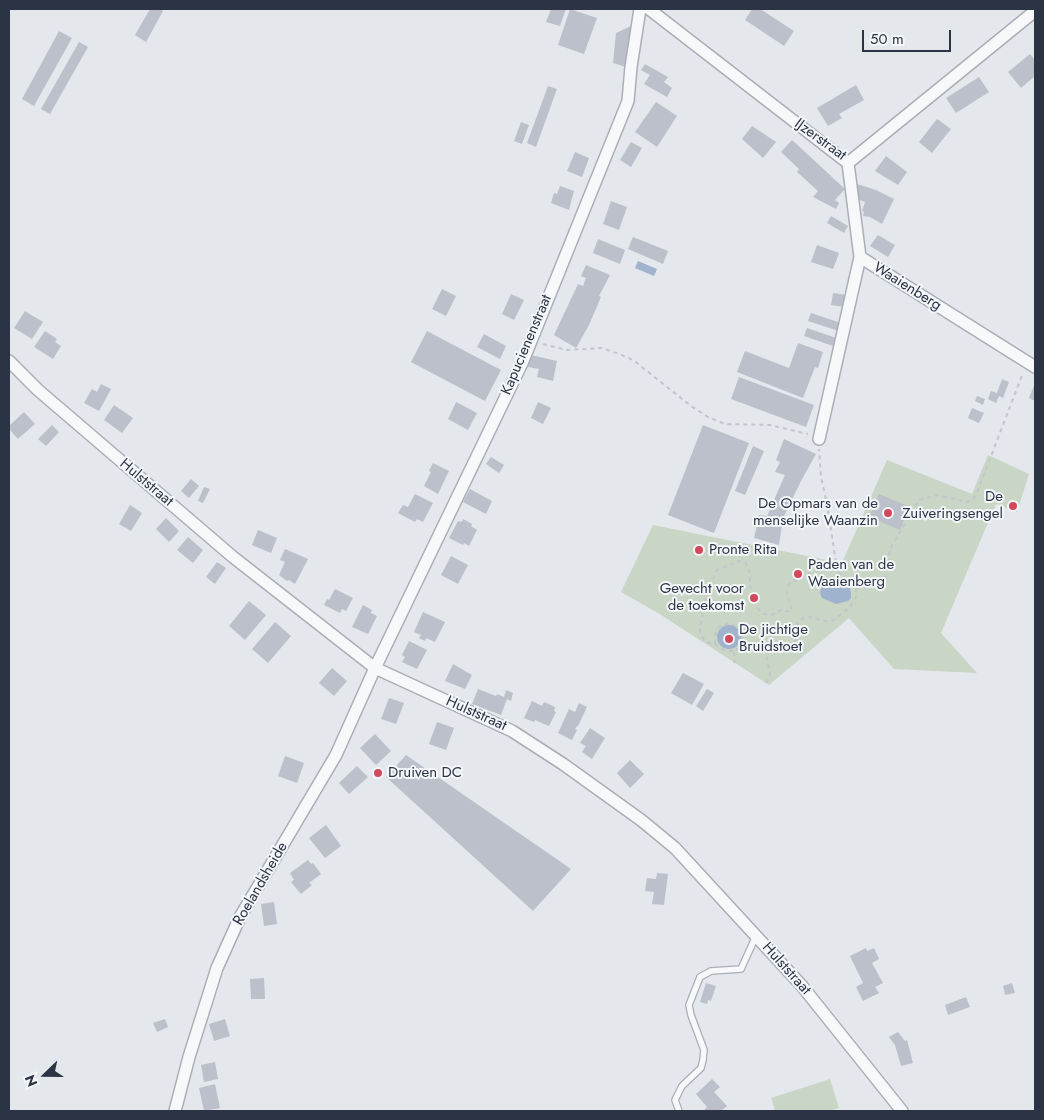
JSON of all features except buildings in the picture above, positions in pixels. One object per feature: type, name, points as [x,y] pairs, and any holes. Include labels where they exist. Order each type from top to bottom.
[{"type":"street","name":"Kapucienenstraat","points":[[375,668],[523,361],[628,101],[640,9]]},
{"type":"street","name":"IJzerstraat","points":[[649,9],[848,163],[1035,11]]},
{"type":"street","name":"Waaienberg","points":[[848,163],[860,257],[1031,364]]},
{"type":"street","points":[[819,439],[860,257]]},
{"type":"street","name":"Hulststraat","points":[[9,361],[38,390],[225,550],[375,668],[512,731],[563,764],[641,820],[675,848],[802,986],[902,1111]]},
{"type":"street","name":"Roelandsheide","points":[[175,1111],[189,1057],[217,968],[240,917],[336,755],[375,668]]},
{"type":"lane","points":[[679,1111],[675,1100],[682,1086],[701,1068],[703,1060],[704,1050],[689,1005],[700,977],[712,971],[741,969],[756,936]]},
{"type":"path","points":[[531,340],[567,350],[602,348],[619,354],[632,360],[690,406],[708,417],[725,424],[770,425],[795,432],[807,433],[819,439],[821,477],[827,504],[835,563],[839,574],[856,588],[874,587],[881,584],[885,579],[890,549],[919,500],[936,495],[966,502],[972,500],[976,495],[1031,364]]},
{"type":"path","points":[[835,563],[791,582],[787,587],[787,594],[792,610],[790,612],[781,610],[771,615],[763,614],[758,609],[751,591],[749,570],[745,562],[720,567],[707,593],[700,628],[702,638],[706,642],[715,644],[724,650],[733,651],[747,645],[769,648],[795,641],[797,638],[797,624],[803,618],[811,617],[827,622],[832,621],[850,607],[856,597],[856,588]]},
{"type":"path","points":[[715,644],[716,631],[719,627],[730,623],[741,629],[742,647]]},
{"type":"path","points":[[766,683],[770,679],[767,657],[769,648]]},
{"type":"path","points":[[733,651],[736,659],[734,663]]},
{"type":"green space","name":"Paden van de Waaienberg","points":[[988,455],[1029,474],[1017,512],[996,504],[941,633],[977,673],[894,669],[849,618],[769,685],[658,613],[621,592],[653,525],[842,563],[887,460],[972,494]]},
{"type":"green space","points":[[830,1079],[839,1108],[830,1111],[775,1111],[771,1098]]},
{"type":"water","points":[[638,261],[657,269],[654,276],[635,268]]},
{"type":"water","points":[[832,578],[841,580],[849,585],[851,598],[848,601],[836,604],[822,598],[820,593],[822,585],[826,580]]},
{"type":"water","points":[[729,625],[738,628],[741,637],[738,646],[729,649],[720,646],[717,637],[720,628]]},
{"type":"place","name":"De Zuiveringsengel","points":[[1013,506]]},
{"type":"place","name":"De Opmars van de menselijke Waanzin","points":[[888,513]]},
{"type":"place","name":"Pronte Rita","points":[[699,550]]},
{"type":"place","name":"Paden van de Waaienberg","points":[[798,574]]},
{"type":"place","name":"Gevecht voor de toekomst","points":[[754,598]]},
{"type":"place","name":"De jichtige Bruidstoet","points":[[729,639]]},
{"type":"place","name":"Druiven DC","points":[[378,773]]}]
